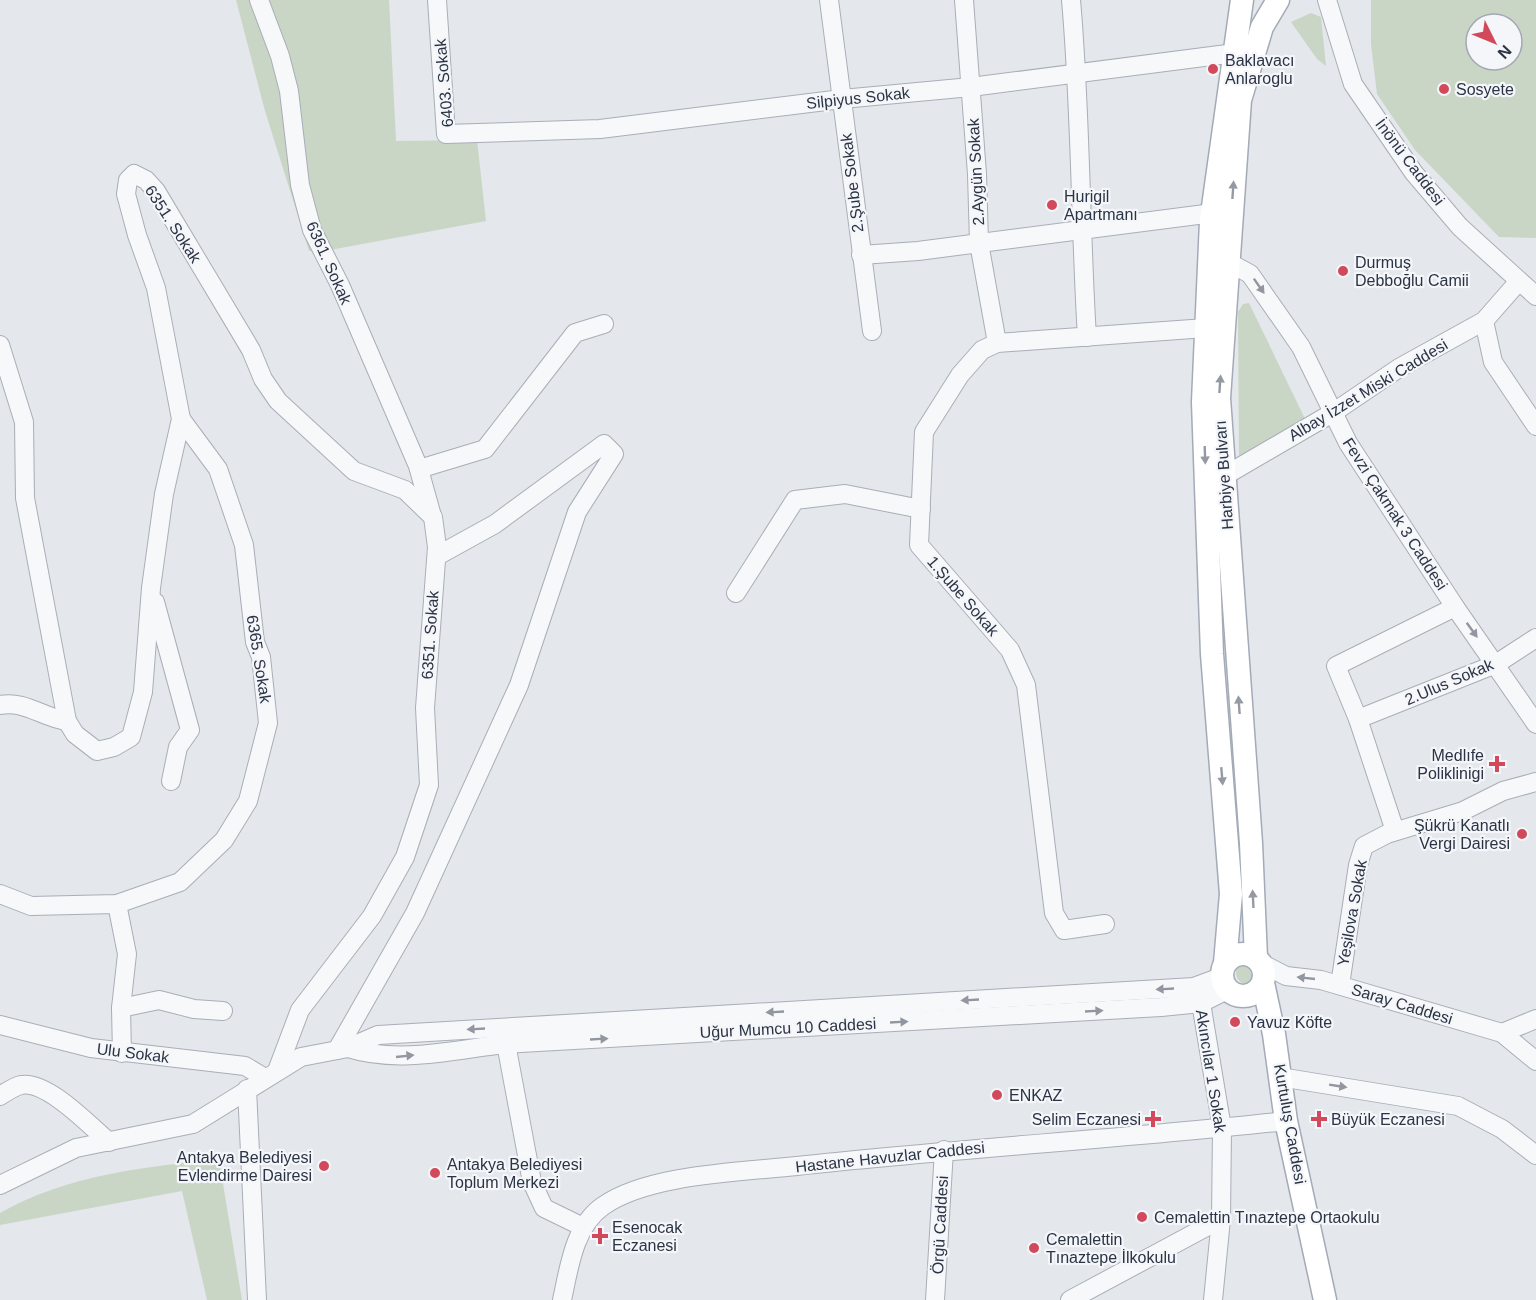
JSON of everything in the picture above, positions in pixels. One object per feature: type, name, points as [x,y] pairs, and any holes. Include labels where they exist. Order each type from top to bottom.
[{"type":"main road","name":"Harbiye Bulvarı","points":[[1224,977],[1231,894],[1212,654],[1219,398],[1219,262],[1213,213],[1225,110],[1242,0]]},
{"type":"main road","name":"Harbiye Bulvarı","points":[[1260,968],[1251,843],[1215,481],[1203,402],[1206,328],[1219,262],[1240,100],[1262,27],[1278,0]]},
{"type":"main road","name":"Uğur Mumcu 10 Caddesi","points":[[1236,954],[1250,954],[1260,968],[1259,989],[1247,996],[1233,994],[1224,977],[1236,954]]},
{"type":"main road","name":"Kurtuluş Caddesi","points":[[1260,968],[1286,1121],[1325,1300]]},
{"type":"street","name":"6361. Sokak","points":[[259,0],[280,56],[289,91],[300,185],[312,230],[340,285],[419,470],[433,517]]},
{"type":"street","name":"6403. Sokak","points":[[437,0],[446,134],[480,132]]},
{"type":"street","name":"2.Şube Sokak","points":[[829,0],[872,331]]},
{"type":"street","name":"2.Aygün Sokak","points":[[964,0],[979,243],[997,343]]},
{"type":"street","points":[[1071,0],[1077,73],[1081,230],[1087,337]]},
{"type":"street","name":"İnönü Caddesi","points":[[1327,0],[1353,84],[1414,173],[1460,227],[1536,296]]},
{"type":"street","name":"Silpiyus Sokak","points":[[480,132],[600,129],[842,99],[971,87],[1235,53]]},
{"type":"street","name":"6351. Sokak","points":[[67,721],[75,734],[97,752],[114,747],[131,737],[143,692],[151,588],[164,494],[181,418],[156,288],[137,236],[126,194],[128,180],[134,174],[146,180],[156,191],[251,350],[263,379],[278,401],[354,471],[405,490],[433,517],[436,556],[425,708],[429,785],[405,857],[372,915],[300,1010],[271,1075]]},
{"type":"street","points":[[861,255],[918,251],[1213,213]]},
{"type":"street","name":"Fevzi Çakmak 3 Caddesi","points":[[1219,262],[1250,274],[1301,347],[1348,443],[1455,607],[1536,724]]},
{"type":"street","name":"Albay İzzet Miski Caddesi","points":[[1215,481],[1334,412],[1399,368],[1484,321],[1519,281]]},
{"type":"street","points":[[1484,321],[1493,362],[1536,426]]},
{"type":"street","points":[[419,470],[485,449],[575,333],[604,324]]},
{"type":"street","points":[[997,343],[1206,328]]},
{"type":"street","name":"1.Şube Sokak","points":[[997,343],[982,350],[960,375],[924,432],[919,546],[1010,650],[1026,685],[1054,913],[1064,930],[1105,924]]},
{"type":"street","points":[[0,345],[24,422],[25,498],[67,721],[50,719],[27,707],[10,703],[0,705]]},
{"type":"street","name":"6365. Sokak","points":[[0,894],[31,906],[117,904],[180,882],[224,840],[248,801],[268,723],[261,657],[255,642],[244,545],[218,468],[181,418]]},
{"type":"street","points":[[343,1049],[415,913],[519,685],[577,512],[614,454],[604,444],[495,524],[436,556]]},
{"type":"street","points":[[736,593],[795,500],[845,494],[921,509]]},
{"type":"street","points":[[151,588],[190,730],[178,747],[171,781]]},
{"type":"street","points":[[1395,831],[1358,719],[1336,666],[1455,607]]},
{"type":"street","name":"2.Ulus Sokak","points":[[1358,719],[1496,664],[1536,638]]},
{"type":"street","name":"Yeşilova Sokak","points":[[1340,985],[1358,866],[1364,846],[1395,831],[1463,811],[1503,791],[1536,782]]},
{"type":"street","points":[[117,904],[127,954],[121,1008],[122,1053]]},
{"type":"street","name":"Saray Caddesi","points":[[1260,968],[1286,976],[1321,980],[1340,985],[1502,1033],[1536,1061]]},
{"type":"street","name":"Uğur Mumcu 10 Caddesi","points":[[0,1185],[75,1149],[193,1124],[301,1057],[343,1049],[367,1038],[390,1033],[504,1036],[1197,995],[1224,977]]},
{"type":"street","name":"Akıncılar 1 Sokak","points":[[1197,995],[1222,1128],[1221,1219],[1213,1300]]},
{"type":"street","points":[[121,1008],[159,1000],[194,1009],[223,1011]]},
{"type":"street","points":[[1502,1033],[1536,1019]]},
{"type":"street","name":"Ulu Sokak","points":[[0,1025],[91,1048],[245,1066],[271,1075]]},
{"type":"street","points":[[504,1036],[532,1182],[544,1208],[584,1227]]},
{"type":"street","points":[[1280,1077],[1458,1106],[1502,1129],[1536,1155]]},
{"type":"street","points":[[0,1096],[21,1085],[37,1086],[62,1102],[109,1142]]},
{"type":"street","points":[[247,1089],[257,1300]]},
{"type":"street","name":"Hastane Havuzlar Caddesi","points":[[562,1300],[571,1259],[584,1227],[602,1206],[637,1190],[692,1178],[944,1150],[1286,1121]]},
{"type":"street","name":"Örgü Caddesi","points":[[935,1300],[944,1150]]},
{"type":"street","points":[[1070,1300],[1221,1219]]},
{"type":"green space","points":[[236,0],[389,0],[396,141],[477,140],[486,221],[330,250],[309,251],[265,111]]},
{"type":"green space","points":[[1371,0],[1536,0],[1536,238],[1499,237],[1415,150],[1377,94],[1371,45]]},
{"type":"green space","points":[[1311,13],[1321,17],[1326,66],[1317,59],[1291,22]]},
{"type":"green space","points":[[1249,303],[1306,421],[1239,460],[1238,312],[1243,304]]},
{"type":"green space","points":[[1247,962],[1255,965],[1258,973],[1255,981],[1247,984],[1239,981],[1236,973],[1239,965]]},
{"type":"green space","points":[[219,1159],[242,1300],[207,1300],[182,1191],[0,1225],[0,1213],[26,1200],[79,1181],[163,1165]]},
{"type":"place","name":"Baklavacı Anlaroglu","points":[[1213,69]]},
{"type":"place","name":"Sosyete","points":[[1444,89]]},
{"type":"place","name":"Hurigil Apartmanı","points":[[1052,205]]},
{"type":"place","name":"Durmuş Debboğlu Camii","points":[[1343,271]]},
{"type":"place","name":"Medlıfe Poliklinigi","points":[[1497,764]]},
{"type":"place","name":"Şükrü Kanatlı Vergi Dairesi","points":[[1522,834]]},
{"type":"place","name":"Yavuz Köfte","points":[[1235,1022]]},
{"type":"place","name":"ENKAZ","points":[[997,1095]]},
{"type":"place","name":"Selim Eczanesi","points":[[1153,1119]]},
{"type":"place","name":"Büyük Eczanesi","points":[[1319,1119]]},
{"type":"place","name":"Antakya Belediyesi Evlendirme Dairesi","points":[[324,1166]]},
{"type":"place","name":"Antakya Belediyesi Toplum Merkezi","points":[[435,1173]]},
{"type":"place","name":"Cemalettin Tınaztepe Ortaokulu","points":[[1142,1217]]},
{"type":"place","name":"Esenocak Eczanesi","points":[[600,1236]]},
{"type":"place","name":"Cemalettin Tınaztepe İlkokulu","points":[[1034,1248]]}]
